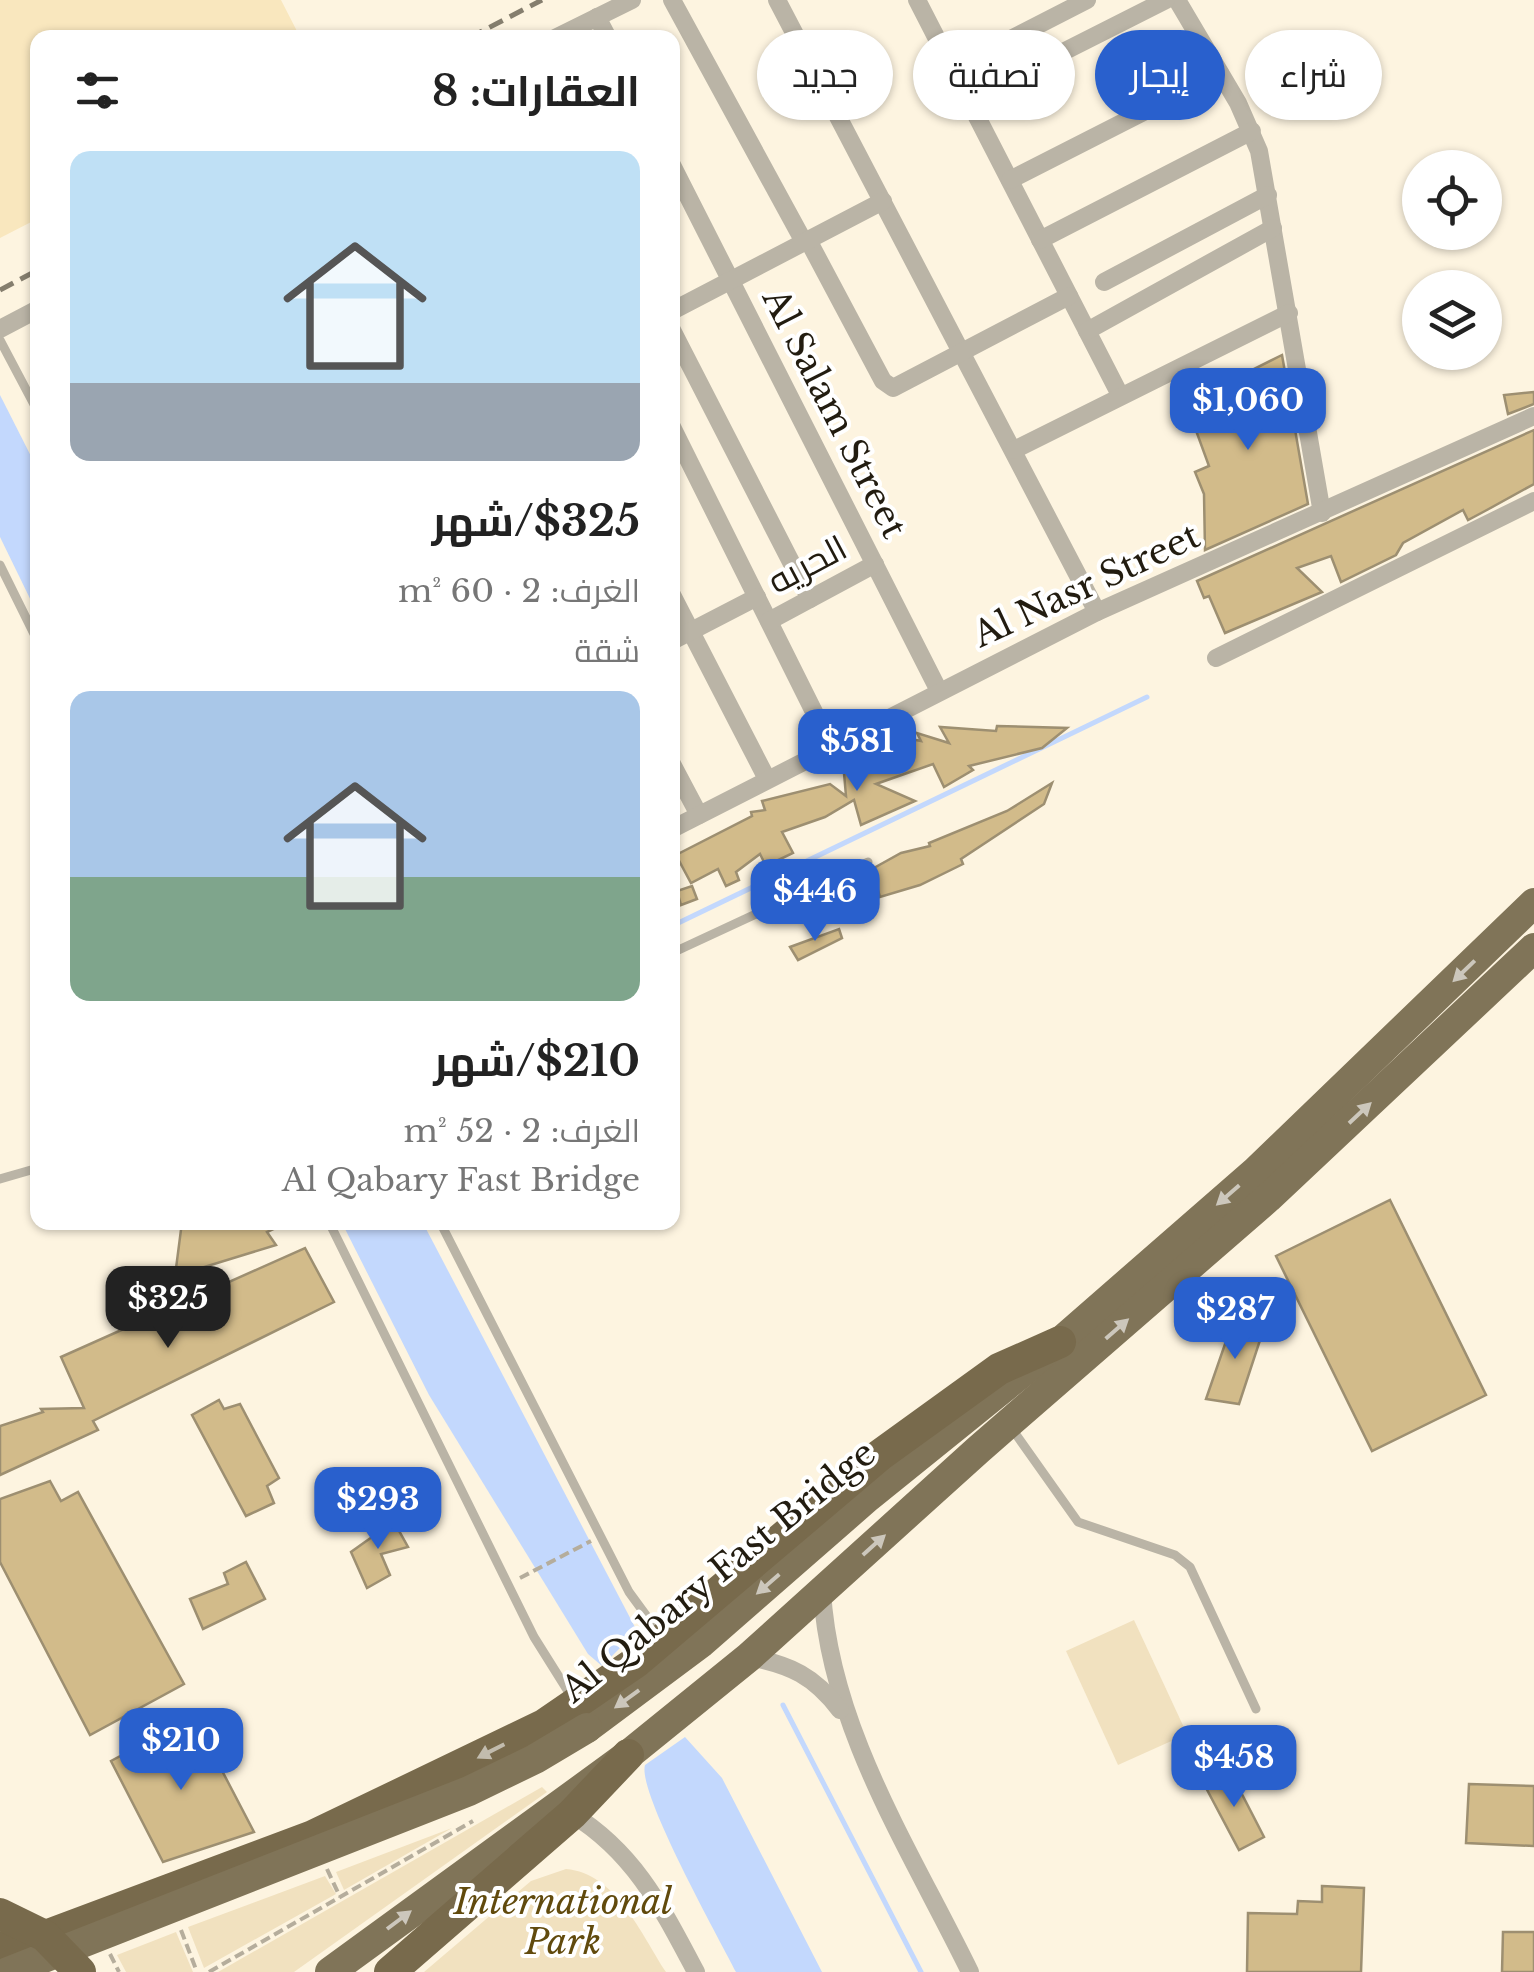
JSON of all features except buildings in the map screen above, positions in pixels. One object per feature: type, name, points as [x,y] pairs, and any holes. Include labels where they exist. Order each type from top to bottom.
[{"type":"highway","name":"Al Qabary Fast Bridge","points":[[8,1972],[469,1791],[535,1760],[582,1716],[701,1643],[868,1497],[1060,1342],[1256,1170],[1534,903]]},
{"type":"highway","points":[[330,1972],[628,1755],[749,1657],[1268,1198],[1534,948]]},
{"type":"highway","points":[[0,1948],[51,1934],[313,1836],[544,1725],[582,1716],[664,1639],[880,1455],[1000,1368],[1060,1342]]},
{"type":"highway","points":[[390,1972],[572,1814],[628,1755]]},
{"type":"highway","points":[[0,1914],[45,1936],[80,1972]]},
{"type":"street","points":[[571,30],[632,0]]},
{"type":"street","points":[[672,0],[882,382],[892,388],[904,386],[1069,296]]},
{"type":"street","points":[[777,0],[1097,612]]},
{"type":"street","points":[[1028,30],[1087,0]]},
{"type":"street","points":[[1075,46],[1166,0]]},
{"type":"street","points":[[1177,0],[1195,30]]},
{"type":"street","points":[[923,2],[935,30]]},
{"type":"street","points":[[597,17],[604,30]]},
{"type":"street","points":[[1225,82],[1252,132],[1268,194],[1322,513]]},
{"type":"street","points":[[978,120],[1120,395]]},
{"type":"street","points":[[1010,180],[1128,120]]},
{"type":"street","points":[[1040,240],[1252,132]]},
{"type":"street","name":"Al Salam Street","points":[[680,181],[939,691]]},
{"type":"street","points":[[1104,282],[1268,194]]},
{"type":"street","points":[[680,307],[883,201]]},
{"type":"street","points":[[1087,331],[1273,228]]},
{"type":"street","points":[[1014,450],[1289,312]]},
{"type":"street","points":[[0,330],[30,314]]},
{"type":"street","points":[[680,346],[810,599]]},
{"type":"street","name":"Al Nasr Street","points":[[680,825],[1097,612],[1534,416]]},
{"type":"street","points":[[680,443],[832,746]]},
{"type":"street","points":[[1216,658],[1534,501]]},
{"type":"street","name":"الحريه","points":[[769,620],[875,564]]},
{"type":"street","points":[[680,637],[757,598]]},
{"type":"street","points":[[680,610],[768,779]]},
{"type":"street","points":[[680,779],[699,815]]},
{"type":"street","points":[[822,1590],[824,1627],[846,1718],[970,1972]]},
{"type":"street","points":[[749,1657],[787,1665],[809,1676],[846,1718]]},
{"type":"street","points":[[572,1814],[615,1844],[645,1878],[696,1972]]},
{"type":"lane","points":[[0,340],[30,397]]},
{"type":"lane","points":[[0,566],[30,626]]},
{"type":"lane","points":[[680,949],[868,862]]},
{"type":"lane","points":[[0,1179],[30,1170]]},
{"type":"lane","points":[[333,1230],[548,1664],[582,1716]]},
{"type":"lane","points":[[444,1230],[629,1592],[664,1639]]},
{"type":"lane","points":[[1009,1424],[1083,1526],[1175,1556],[1190,1567],[1256,1709]]},
{"type":"path","points":[[508,1585],[600,1536]]},
{"type":"path","points":[[209,1972],[474,1821]]},
{"type":"shaded area","points":[[0,0],[281,0],[296,30],[30,30],[30,223],[0,238]]},
{"type":"green space","points":[[1134,1620],[1187,1734],[1118,1765],[1066,1651]]},
{"type":"green space","points":[[542,1787],[547,1792],[294,1972],[218,1972]]},
{"type":"green space","points":[[452,1828],[344,1890],[336,1872]]},
{"type":"green space","name":"International Park","points":[[566,1869],[584,1873],[613,1893],[666,1972],[424,1972],[531,1881]]},
{"type":"green space","points":[[325,1876],[336,1894],[204,1968],[188,1927]]},
{"type":"green space","points":[[176,1932],[193,1972],[126,1972],[117,1955]]},
{"type":"water","points":[[0,395],[30,454],[30,599],[0,537]]},
{"type":"water","points":[[346,1230],[427,1230],[637,1631],[602,1666],[588,1654],[429,1395]]},
{"type":"water","points":[[685,1737],[722,1778],[822,1972],[736,1972],[666,1833],[646,1780],[645,1765]]},
{"type":"waterway","points":[[680,922],[1147,697]]},
{"type":"waterway","points":[[783,1705],[921,1972]]},
{"type":"railway","points":[[484,30],[542,0]]},
{"type":"railway","points":[[0,290],[30,274]]}]
